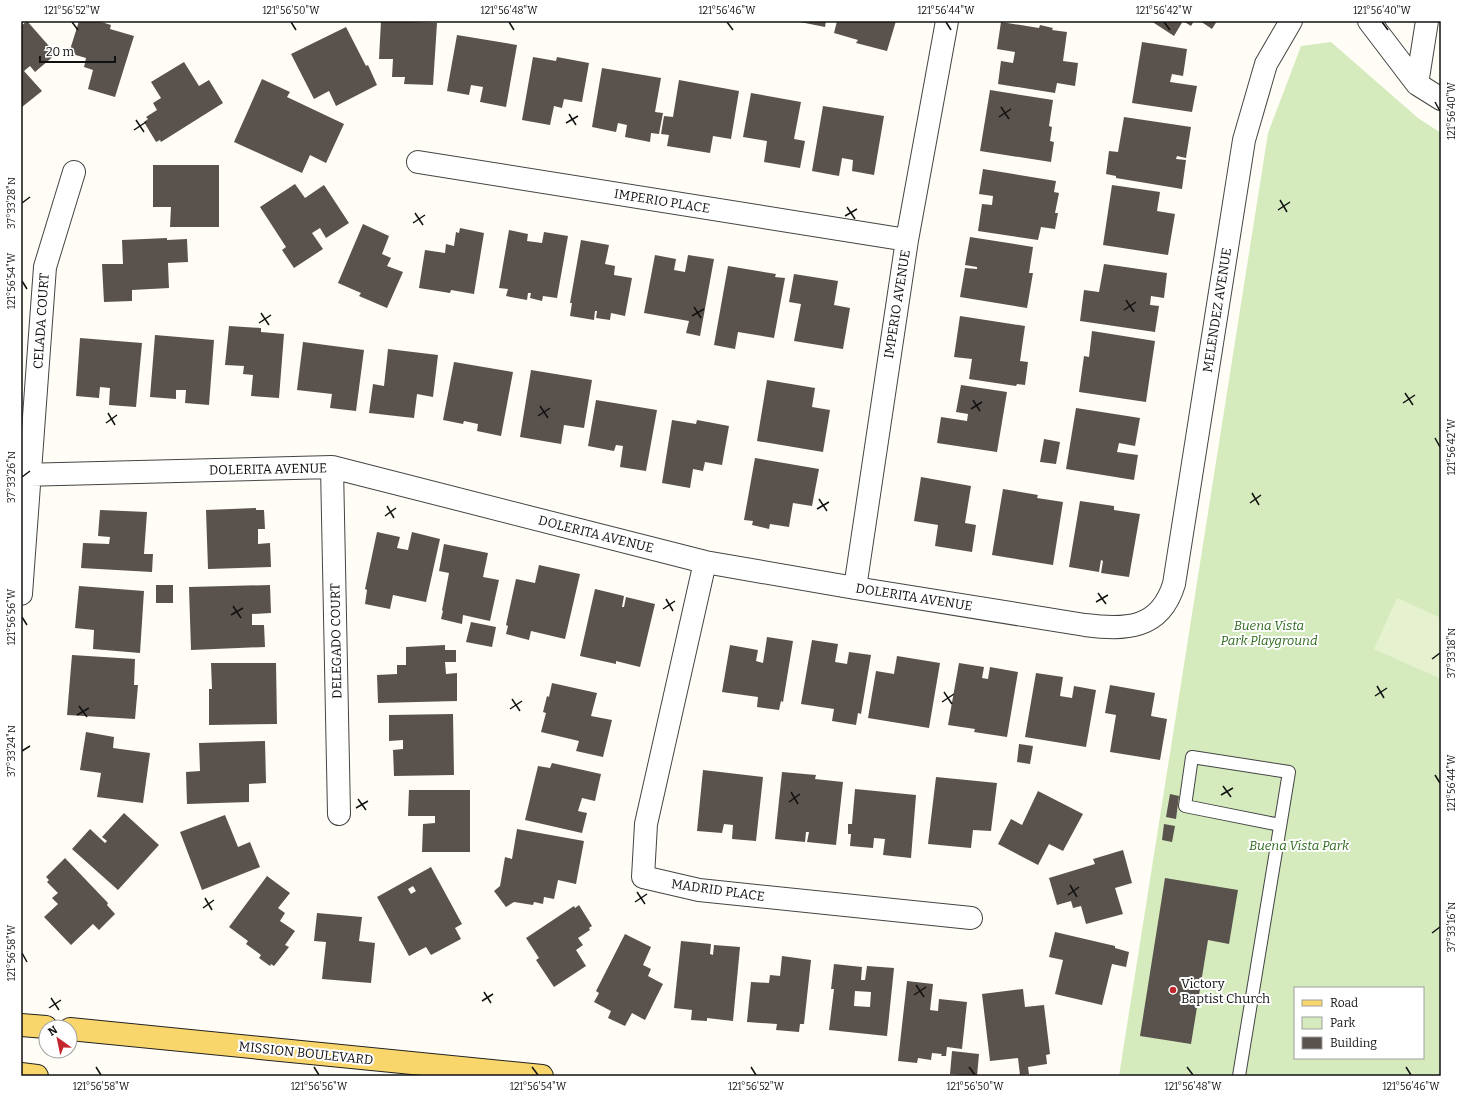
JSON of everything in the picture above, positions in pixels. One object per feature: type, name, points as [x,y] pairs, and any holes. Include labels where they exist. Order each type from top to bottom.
[{"type":"main road","points":[[21,1025],[38,1026]]},
{"type":"main road","name":"MISSION BOULEVARD","points":[[78,1030],[542,1076]]},
{"type":"main road","points":[[21,1074],[37,1076]]},
{"type":"street","name":"IMPERIO AVENUE","points":[[854,588],[907,240],[947,21]]},
{"type":"street","name":"MELENDEZ AVENUE","points":[[1164,606],[1171,592],[1175,575],[1244,140],[1266,64],[1291,21]]},
{"type":"street","points":[[1369,21],[1417,84],[1441,99]]},
{"type":"street","points":[[1417,84],[1427,21]]},
{"type":"street","name":"IMPERIO PLACE","points":[[418,162],[907,240]]},
{"type":"street","name":"CELADA COURT","points":[[21,594],[25,475],[45,267],[74,172]]},
{"type":"street","name":"DOLERITA AVENUE","points":[[25,475],[332,468],[705,562],[854,588],[1107,627],[1128,627],[1144,622],[1158,613],[1164,606]]},
{"type":"street","name":"DELEGADO COURT","points":[[332,468],[339,814]]},
{"type":"street","name":"MADRID PLACE","points":[[705,562],[646,824],[643,877],[699,890],[971,918]]},
{"type":"lane","points":[[1239,1076],[1289,772],[1192,757],[1185,806],[1280,825]]},
{"type":"green space","name":"Buena Vista Park","points":[[1331,42],[1418,118],[1441,133],[1441,1076],[1119,1076],[1268,133],[1301,46]]},
{"type":"green space","points":[[1397,598],[1441,618],[1441,679],[1374,649]]},
{"type":"building","points":[[27,21],[56,54],[35,72],[30,66],[24,71],[42,91],[22,107],[21,26]]},
{"type":"building","points":[[79,21],[98,21],[111,25],[110,29],[134,36],[115,97],[88,89],[93,70],[84,67],[86,58],[69,53]]},
{"type":"building","points":[[381,21],[437,23],[433,85],[404,84],[405,77],[392,77],[393,59],[379,59]]},
{"type":"building","points":[[795,21],[826,21],[825,27]]},
{"type":"building","points":[[837,21],[896,21],[887,51],[856,43],[858,40],[834,33]]},
{"type":"building","points":[[1151,21],[1183,21],[1174,36]]},
{"type":"building","points":[[1183,21],[1194,21],[1191,26]]},
{"type":"building","points":[[1200,21],[1217,21],[1212,29]]},
{"type":"building","points":[[1001,22],[1039,28],[1040,25],[1053,28],[1052,30],[1067,32],[1063,61],[1078,63],[1075,86],[1057,83],[1055,93],[998,84],[1001,61],[1013,63],[1015,52],[997,49]]},
{"type":"building","points":[[346,27],[366,66],[368,65],[377,85],[336,106],[329,91],[314,99],[291,54]]},
{"type":"building","points":[[457,35],[517,45],[506,107],[480,102],[483,87],[471,85],[469,95],[447,91]]},
{"type":"building","points":[[1142,42],[1187,49],[1183,76],[1172,74],[1170,82],[1197,86],[1192,112],[1132,103]]},
{"type":"building","points":[[533,57],[556,61],[557,57],[589,63],[582,102],[564,99],[562,108],[554,106],[550,125],[522,120]]},
{"type":"building","points":[[184,62],[199,86],[209,80],[223,103],[161,142],[160,140],[156,142],[144,122],[148,119],[146,117],[157,110],[153,103],[161,98],[151,82]]},
{"type":"building","points":[[602,68],[661,78],[655,112],[663,113],[659,134],[651,133],[650,142],[625,137],[627,125],[618,123],[616,132],[592,127]]},
{"type":"building","points":[[262,79],[290,92],[287,97],[344,124],[326,163],[310,155],[302,173],[234,142]]},
{"type":"building","points":[[679,80],[739,91],[731,139],[713,136],[710,153],[667,146],[669,135],[661,134],[664,116],[673,117]]},
{"type":"building","points":[[990,90],[1053,100],[1049,126],[1052,127],[1050,141],[1054,142],[1051,162],[980,151]]},
{"type":"building","points":[[751,93],[801,102],[794,139],[805,141],[800,168],[764,162],[767,141],[743,137]]},
{"type":"building","points":[[823,106],[884,116],[874,175],[852,171],[853,160],[842,158],[839,176],[812,171]]},
{"type":"building","points":[[1124,117],[1191,127],[1186,158],[1177,156],[1176,159],[1186,160],[1182,189],[1116,178],[1116,176],[1106,174],[1109,151],[1118,152]]},
{"type":"building","points":[[153,165],[219,165],[219,227],[170,227],[171,207],[153,207]]},
{"type":"building","points":[[983,169],[1056,181],[1054,192],[1059,193],[1055,213],[1058,213],[1055,229],[1041,227],[1038,240],[978,231],[982,204],[992,205],[993,196],[979,194]]},
{"type":"building","points":[[295,184],[305,198],[324,185],[349,223],[326,238],[320,228],[312,233],[323,249],[294,268],[282,250],[286,247],[260,207]]},
{"type":"building","points":[[1112,185],[1160,192],[1157,211],[1175,214],[1168,255],[1103,245]]},
{"type":"building","points":[[363,224],[389,236],[382,254],[391,258],[387,266],[403,272],[387,308],[359,296],[361,293],[338,283]]},
{"type":"building","points":[[460,228],[484,233],[474,294],[451,290],[450,293],[419,288],[425,250],[445,253],[446,244],[454,246],[456,232],[459,233]]},
{"type":"building","points":[[509,230],[528,234],[527,241],[542,243],[544,232],[568,236],[557,298],[543,296],[542,301],[530,298],[531,293],[528,293],[527,300],[506,296],[508,289],[499,288]]},
{"type":"building","points":[[970,237],[1033,247],[1029,273],[1033,273],[1027,308],[960,297],[965,268],[977,269],[977,267],[965,265]]},
{"type":"building","points":[[167,238],[167,240],[187,239],[188,262],[168,263],[169,288],[132,290],[132,301],[104,302],[102,264],[123,264],[122,240]]},
{"type":"building","points":[[581,240],[609,245],[605,264],[615,266],[614,275],[632,278],[625,316],[611,313],[610,320],[596,318],[597,311],[595,311],[594,320],[570,316],[572,303],[570,303]]},
{"type":"building","points":[[655,255],[676,259],[674,270],[685,272],[688,255],[714,259],[700,336],[686,333],[689,321],[644,313]]},
{"type":"building","points":[[1104,264],[1167,273],[1164,298],[1151,296],[1150,305],[1159,306],[1155,332],[1080,321],[1084,290],[1099,292]]},
{"type":"building","points":[[728,266],[776,274],[775,277],[785,278],[774,338],[738,332],[735,349],[714,345]]},
{"type":"building","points":[[794,274],[838,281],[834,305],[850,308],[843,349],[794,341],[801,304],[789,302]]},
{"type":"building","points":[[960,316],[1025,326],[1020,361],[1028,362],[1025,385],[1017,384],[1016,386],[969,379],[972,359],[954,357]]},
{"type":"building","points":[[229,326],[261,328],[261,332],[284,334],[279,398],[251,396],[253,375],[243,374],[244,366],[225,365]]},
{"type":"building","points":[[1092,331],[1155,341],[1146,402],[1079,392],[1084,356],[1089,357]]},
{"type":"building","points":[[155,335],[214,340],[209,405],[185,403],[186,390],[176,390],[176,399],[150,397]]},
{"type":"building","points":[[80,338],[142,343],[136,407],[109,405],[110,388],[100,387],[99,398],[76,396]]},
{"type":"building","points":[[303,342],[364,350],[356,411],[330,408],[332,394],[297,390]]},
{"type":"building","points":[[388,349],[438,355],[433,397],[417,394],[414,418],[369,413],[373,384],[384,386]]},
{"type":"building","points":[[454,362],[513,372],[501,436],[477,431],[478,424],[464,421],[463,424],[443,420]]},
{"type":"building","points":[[531,370],[592,380],[584,428],[564,425],[561,444],[520,437]]},
{"type":"building","points":[[767,380],[815,388],[812,407],[830,410],[823,452],[757,441]]},
{"type":"building","points":[[961,385],[1007,392],[997,452],[937,443],[941,417],[967,421],[968,414],[956,412]]},
{"type":"building","points":[[596,400],[657,410],[646,471],[620,467],[623,446],[616,445],[614,451],[588,446]]},
{"type":"building","points":[[1076,408],[1140,418],[1135,446],[1119,443],[1117,452],[1138,455],[1134,480],[1066,469]]},
{"type":"building","points":[[672,420],[696,424],[697,420],[729,426],[722,465],[705,462],[703,471],[693,469],[690,488],[662,483]]},
{"type":"building","points":[[1044,439],[1060,442],[1056,464],[1040,462]]},
{"type":"building","points":[[755,458],[819,469],[812,506],[793,503],[789,527],[770,524],[769,529],[752,525],[753,521],[744,520]]},
{"type":"building","points":[[921,477],[971,486],[965,523],[976,525],[972,552],[935,546],[938,525],[914,521]]},
{"type":"building","points":[[1003,489],[1038,495],[1037,498],[1063,502],[1053,565],[992,555]]},
{"type":"building","points":[[1080,501],[1114,506],[1114,510],[1140,514],[1129,577],[1101,573],[1103,561],[1101,560],[1099,572],[1069,567]]},
{"type":"building","points":[[256,508],[256,510],[264,510],[265,529],[258,529],[258,544],[270,543],[271,567],[208,569],[206,510]]},
{"type":"building","points":[[100,510],[147,512],[144,554],[153,554],[152,572],[81,568],[83,543],[109,544],[110,537],[98,536]]},
{"type":"building","points":[[377,532],[400,537],[397,548],[408,550],[412,532],[440,539],[426,602],[393,595],[390,609],[365,604],[367,590],[365,589]]},
{"type":"building","points":[[444,544],[488,553],[483,577],[499,580],[490,621],[463,615],[462,624],[441,619],[449,573],[439,571]]},
{"type":"building","points":[[539,565],[580,574],[565,639],[531,631],[529,640],[506,634],[508,626],[506,625],[516,579],[535,583]]},
{"type":"building","points":[[156,585],[173,585],[173,603],[156,603]]},
{"type":"building","points":[[270,585],[271,613],[252,614],[252,625],[264,625],[265,647],[191,650],[189,587]]},
{"type":"building","points":[[79,586],[144,591],[140,653],[93,649],[94,630],[75,628]]},
{"type":"building","points":[[595,589],[624,596],[622,607],[624,607],[626,597],[655,604],[640,667],[616,661],[616,664],[580,656]]},
{"type":"building","points":[[471,622],[496,627],[492,647],[466,642]]},
{"type":"building","points":[[767,637],[793,641],[783,702],[781,701],[779,710],[757,707],[758,697],[722,692],[730,645],[758,650],[756,661],[763,663]]},
{"type":"building","points":[[812,640],[838,644],[835,662],[847,664],[849,652],[871,655],[861,714],[858,713],[856,725],[832,721],[834,709],[801,704]]},
{"type":"building","points":[[445,645],[445,650],[456,650],[456,662],[445,662],[446,674],[457,673],[457,701],[378,703],[377,675],[397,674],[397,665],[406,665],[406,647]]},
{"type":"building","points":[[72,655],[135,659],[134,685],[138,685],[135,719],[67,715]]},
{"type":"building","points":[[897,656],[940,663],[929,728],[868,718],[876,671],[894,674]]},
{"type":"building","points":[[211,663],[276,663],[277,724],[209,725],[209,689],[212,689]]},
{"type":"building","points":[[959,663],[984,667],[982,678],[988,679],[990,667],[1018,672],[1007,737],[974,732],[975,729],[948,725]]},
{"type":"building","points":[[1036,673],[1063,677],[1060,696],[1072,698],[1074,686],[1096,690],[1086,747],[1025,737]]},
{"type":"building","points":[[552,683],[597,693],[591,716],[612,720],[603,757],[576,751],[579,741],[541,732],[546,713],[543,712],[547,696],[549,697]]},
{"type":"building","points":[[1110,685],[1155,693],[1151,716],[1167,719],[1160,760],[1110,752],[1116,715],[1105,713]]},
{"type":"building","points":[[453,714],[454,775],[394,776],[393,750],[403,749],[403,740],[389,741],[389,715]]},
{"type":"building","points":[[86,732],[114,737],[113,748],[150,753],[143,803],[97,797],[101,773],[80,770]]},
{"type":"building","points":[[265,741],[266,783],[249,784],[249,802],[187,804],[186,772],[200,771],[199,743]]},
{"type":"building","points":[[1019,744],[1033,746],[1030,764],[1017,762]]},
{"type":"building","points":[[552,763],[601,774],[595,801],[582,798],[578,811],[587,813],[582,833],[525,820],[538,766],[550,768]]},
{"type":"building","points":[[703,770],[763,777],[756,841],[732,839],[733,825],[724,824],[722,833],[697,831]]},
{"type":"building","points":[[782,772],[816,775],[815,779],[843,782],[836,845],[807,842],[809,832],[806,832],[805,842],[775,839]]},
{"type":"building","points":[[936,777],[997,783],[991,831],[973,830],[971,848],[928,844]]},
{"type":"building","points":[[855,789],[916,795],[911,858],[883,855],[885,839],[874,838],[873,848],[850,846],[851,834],[848,834],[848,824],[852,824]]},
{"type":"building","points":[[409,790],[470,790],[470,852],[422,852],[423,824],[435,823],[435,816],[408,816]]},
{"type":"building","points":[[1038,791],[1083,814],[1063,851],[1049,844],[1038,865],[998,844],[1011,819],[1022,825]]},
{"type":"building","points":[[1170,794],[1179,796],[1176,819],[1166,817]]},
{"type":"building","points":[[124,813],[159,845],[118,890],[72,849],[90,829],[105,843],[107,841],[102,837]]},
{"type":"building","points":[[225,815],[238,847],[250,842],[260,867],[202,890],[180,832]]},
{"type":"building","points":[[1164,824],[1175,826],[1172,842],[1162,840]]},
{"type":"building","points":[[517,829],[584,841],[576,884],[558,880],[554,899],[544,897],[543,904],[534,902],[533,905],[514,902],[506,907],[494,891],[500,886],[505,857],[512,859]]},
{"type":"building","points":[[1123,850],[1132,883],[1115,888],[1123,914],[1086,924],[1081,906],[1073,908],[1071,901],[1057,905],[1049,878],[1095,864],[1093,859]]},
{"type":"building","points":[[65,858],[108,903],[107,905],[115,914],[99,930],[93,924],[71,945],[44,917],[58,904],[52,898],[58,893],[47,882],[49,880],[46,877]]},
{"type":"building","points":[[431,867],[462,924],[455,928],[461,939],[431,955],[426,947],[409,956],[377,897]],"holes":[[[413,886],[416,891],[411,894],[408,889]]]},
{"type":"building","points":[[267,876],[290,893],[278,908],[285,913],[280,921],[295,931],[285,945],[289,947],[274,966],[271,964],[270,966],[259,958],[261,955],[246,944],[248,941],[229,927]]},
{"type":"building","name":"Victory Baptist Church","points":[[1165,878],[1238,890],[1229,944],[1208,940],[1191,1044],[1140,1036]]},
{"type":"building","points":[[579,905],[592,926],[589,928],[590,930],[578,938],[583,945],[576,950],[586,966],[554,987],[536,960],[539,958],[526,938],[574,906],[575,908]]},
{"type":"building","points":[[317,913],[362,917],[359,941],[375,943],[371,983],[322,979],[326,942],[314,941]]},
{"type":"building","points":[[1055,932],[1115,946],[1115,948],[1129,952],[1126,967],[1112,964],[1102,1005],[1055,994],[1063,960],[1049,957]]},
{"type":"building","points":[[625,934],[651,947],[643,965],[651,969],[648,976],[663,984],[645,1020],[632,1013],[625,1026],[608,1018],[611,1011],[594,1002],[599,993],[596,991]]},
{"type":"building","points":[[681,941],[711,944],[710,954],[713,955],[714,945],[740,947],[733,1021],[707,1018],[707,1021],[691,1020],[692,1010],[674,1008]]},
{"type":"building","points":[[782,956],[811,960],[804,1024],[800,1024],[799,1032],[776,1030],[777,1024],[747,1022],[751,982],[769,983],[770,975],[780,976]]},
{"type":"building","points":[[834,964],[862,967],[861,980],[865,980],[867,966],[894,968],[887,1036],[829,1030],[834,989],[831,989]],"holes":[[[855,991],[871,992],[870,1007],[854,1006]]]},
{"type":"building","points":[[907,981],[933,984],[930,1010],[938,1011],[939,999],[967,1002],[962,1049],[947,1047],[946,1056],[932,1053],[931,1060],[918,1058],[917,1063],[898,1061]]},
{"type":"building","points":[[1023,989],[1025,1007],[1044,1005],[1050,1054],[1046,1055],[1047,1064],[1028,1067],[1029,1074],[1020,1075],[1018,1058],[990,1061],[982,994]]},
{"type":"building","points":[[952,1051],[979,1054],[977,1076],[950,1074]]},
{"type":"place","name":"Victory Baptist Church","points":[[1173,990]]},
{"type":"park label","name":"Buena Vista Park Playground","points":[[1269,632]]}]
